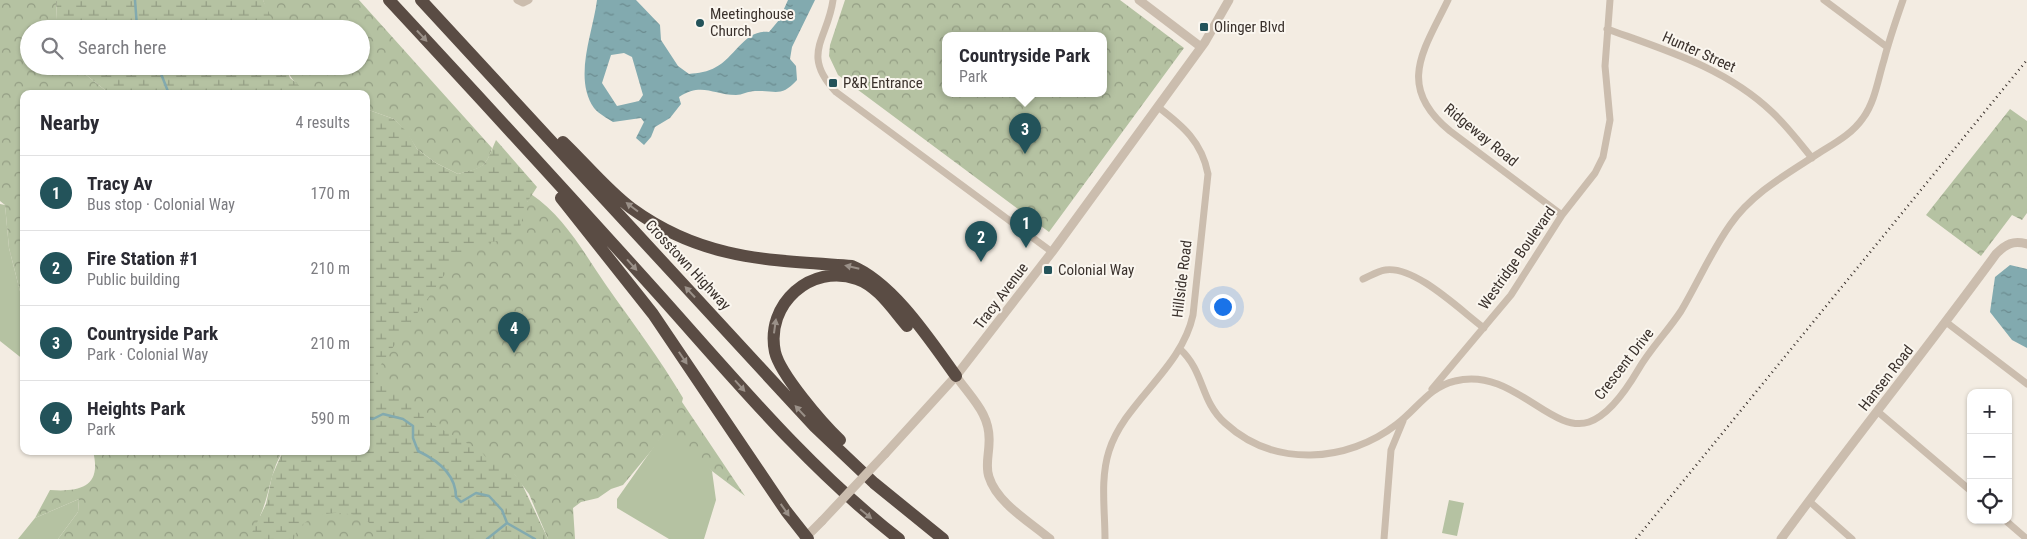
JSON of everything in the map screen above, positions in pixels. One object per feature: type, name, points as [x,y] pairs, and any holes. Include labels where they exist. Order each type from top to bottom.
[{"type":"highway","points":[[389,0],[779,429],[862,511],[899,539]]},
{"type":"highway","name":"Crosstown Highway","points":[[421,0],[816,427],[874,483],[943,539]]},
{"type":"highway","points":[[489,74],[537,116],[630,207],[669,231],[689,241],[749,258],[852,266],[864,271],[883,284],[956,376]]},
{"type":"highway","points":[[516,138],[653,314],[806,539]]},
{"type":"highway","points":[[927,526],[833,433],[784,373],[775,352],[776,320],[788,298],[798,287],[825,277],[857,279],[874,288],[937,361],[956,376]]},
{"type":"street","points":[[517,0],[523,3],[529,0]]},
{"type":"street","points":[[833,0],[818,47],[818,59],[827,82],[836,92],[1052,252]]},
{"type":"street","points":[[1139,0],[1202,47]]},
{"type":"street","name":"Tracy Avenue","points":[[806,539],[956,376],[1052,252],[1202,47],[1229,0]]},
{"type":"street","name":"Ridgeway Road","points":[[1448,0],[1428,38],[1419,66],[1423,96],[1429,110],[1438,122],[1562,216]]},
{"type":"street","name":"Westridge Boulevard","points":[[1384,539],[1391,450],[1396,434],[1404,419],[1484,328],[1530,268],[1562,216],[1594,173],[1603,157],[1610,120],[1605,66],[1610,0]]},
{"type":"street","points":[[1824,0],[1887,47]]},
{"type":"street","name":"Crescent Drive","points":[[1180,349],[1193,361],[1211,408],[1224,423],[1240,435],[1276,451],[1320,455],[1356,447],[1382,435],[1416,407],[1426,396],[1439,387],[1454,381],[1477,379],[1500,383],[1568,423],[1579,424],[1599,417],[1636,374],[1669,328],[1732,222],[1761,192],[1852,131],[1868,111],[1903,0]]},
{"type":"street","name":"Hunter Street","points":[[1607,29],[1683,57],[1731,80],[1772,112],[1812,158]]},
{"type":"street","name":"Hillside Road","points":[[1105,539],[1104,488],[1109,451],[1122,426],[1180,349],[1190,330],[1192,315],[1208,174],[1205,159],[1190,133],[1158,107]]},
{"type":"street","name":"Hansen Road","points":[[1781,539],[1996,254],[2005,245],[2023,243]]},
{"type":"street","points":[[1363,279],[1384,270],[1408,274],[1420,280],[1484,328]]},
{"type":"street","points":[[1946,322],[2027,384]]},
{"type":"street","points":[[956,376],[980,404],[987,423],[990,441],[987,458],[989,477],[1003,500],[1050,539]]},
{"type":"street","points":[[1877,411],[1967,488]]},
{"type":"street","points":[[1809,501],[1852,539]]},
{"type":"street","points":[[2010,524],[2027,539]]},
{"type":"green space","points":[[0,0],[56,0],[57,20],[20,20],[20,75],[86,75],[105,90],[20,90],[20,291],[9,248],[5,205],[0,201]]},
{"type":"green space","points":[[56,0],[263,0],[271,20],[57,20]]},
{"type":"green space","points":[[263,0],[359,0],[492,148],[487,160],[476,169],[458,174],[436,163],[417,149],[407,133],[394,119],[370,110],[370,90],[304,90],[292,79],[290,75],[370,75],[370,20],[270,20]]},
{"type":"green space","points":[[845,0],[1120,0],[1184,48],[1049,232],[838,75],[829,56],[830,45]]},
{"type":"green space","points":[[86,75],[289,75],[305,90],[105,90]]},
{"type":"green space","points":[[2010,109],[2027,121],[2027,213],[2022,220],[2012,215],[1981,256],[1926,215]]},
{"type":"green space","points":[[370,110],[394,119],[408,133],[417,149],[436,163],[458,174],[484,164],[496,140],[537,187],[526,204],[517,239],[500,240],[486,244],[455,260],[384,360],[378,369],[378,375],[396,394],[434,425],[481,451],[488,460],[512,471],[521,482],[548,539],[379,539],[374,527],[364,519],[351,514],[336,513],[322,515],[309,520],[299,528],[294,539],[249,539],[266,504],[272,476],[281,455],[370,455]]},
{"type":"green space","points":[[509,182],[527,202],[531,194],[543,203],[573,236],[665,369],[683,398],[682,402],[745,496],[663,434],[623,485],[611,489],[598,498],[581,502],[573,508],[575,539],[548,539],[529,494],[514,474],[535,539],[58,539],[78,512],[79,499],[35,518],[50,490],[80,488],[92,480],[95,463],[94,455],[281,455],[275,467],[260,516],[359,455],[370,455],[370,369]]},
{"type":"green space","points":[[0,204],[5,205],[9,248],[20,291],[20,357],[0,341]]},
{"type":"green space","points":[[669,425],[712,471],[716,500],[704,539],[669,539],[617,508],[617,499]]},
{"type":"green space","points":[[79,499],[78,512],[58,539],[18,539],[35,518]]},
{"type":"green space","points":[[1449,500],[1464,503],[1457,536],[1442,533]]},
{"type":"water","points":[[597,0],[636,0],[660,25],[661,40],[678,66],[689,74],[713,69],[723,63],[747,39],[761,32],[769,32],[779,20],[788,0],[815,0],[792,47],[790,59],[796,66],[797,80],[791,86],[778,92],[752,91],[736,95],[708,90],[694,90],[679,97],[681,104],[670,118],[655,127],[651,137],[644,145],[636,138],[644,122],[641,118],[613,122],[594,108],[588,96],[585,83],[586,55]],"holes":[[[624,53],[632,57],[643,95],[639,101],[617,106],[602,83],[611,55]]]},
{"type":"water","points":[[2010,265],[2027,269],[2027,348],[2012,340],[1990,312],[1995,277]]},
{"type":"waterway","points":[[135,0],[136,20]]},
{"type":"waterway","points":[[162,75],[167,90]]},
{"type":"waterway","points":[[370,419],[383,414],[403,419],[413,426],[413,438],[418,451],[444,469],[453,482],[456,497],[461,502],[476,493],[489,496],[502,510],[507,523],[535,539]]},
{"type":"waterway","points":[[487,539],[507,523]]},
{"type":"railway","points":[[1636,539],[2027,60]]},
{"type":"place","name":"Meetinghouse Church","points":[[700,23]]},
{"type":"place","name":"Olinger Blvd","points":[[1204,27]]},
{"type":"place","name":"P&R Entrance","points":[[833,83]]},
{"type":"place","name":"Countryside Park","points":[[1025,154]]},
{"type":"place","name":"Tracy Av","points":[[1026,248]]},
{"type":"place","name":"Fire Station #1","points":[[981,262]]},
{"type":"place","name":"Colonial Way","points":[[1048,270]]},
{"type":"place","name":"Heights Park","points":[[514,353]]}]
